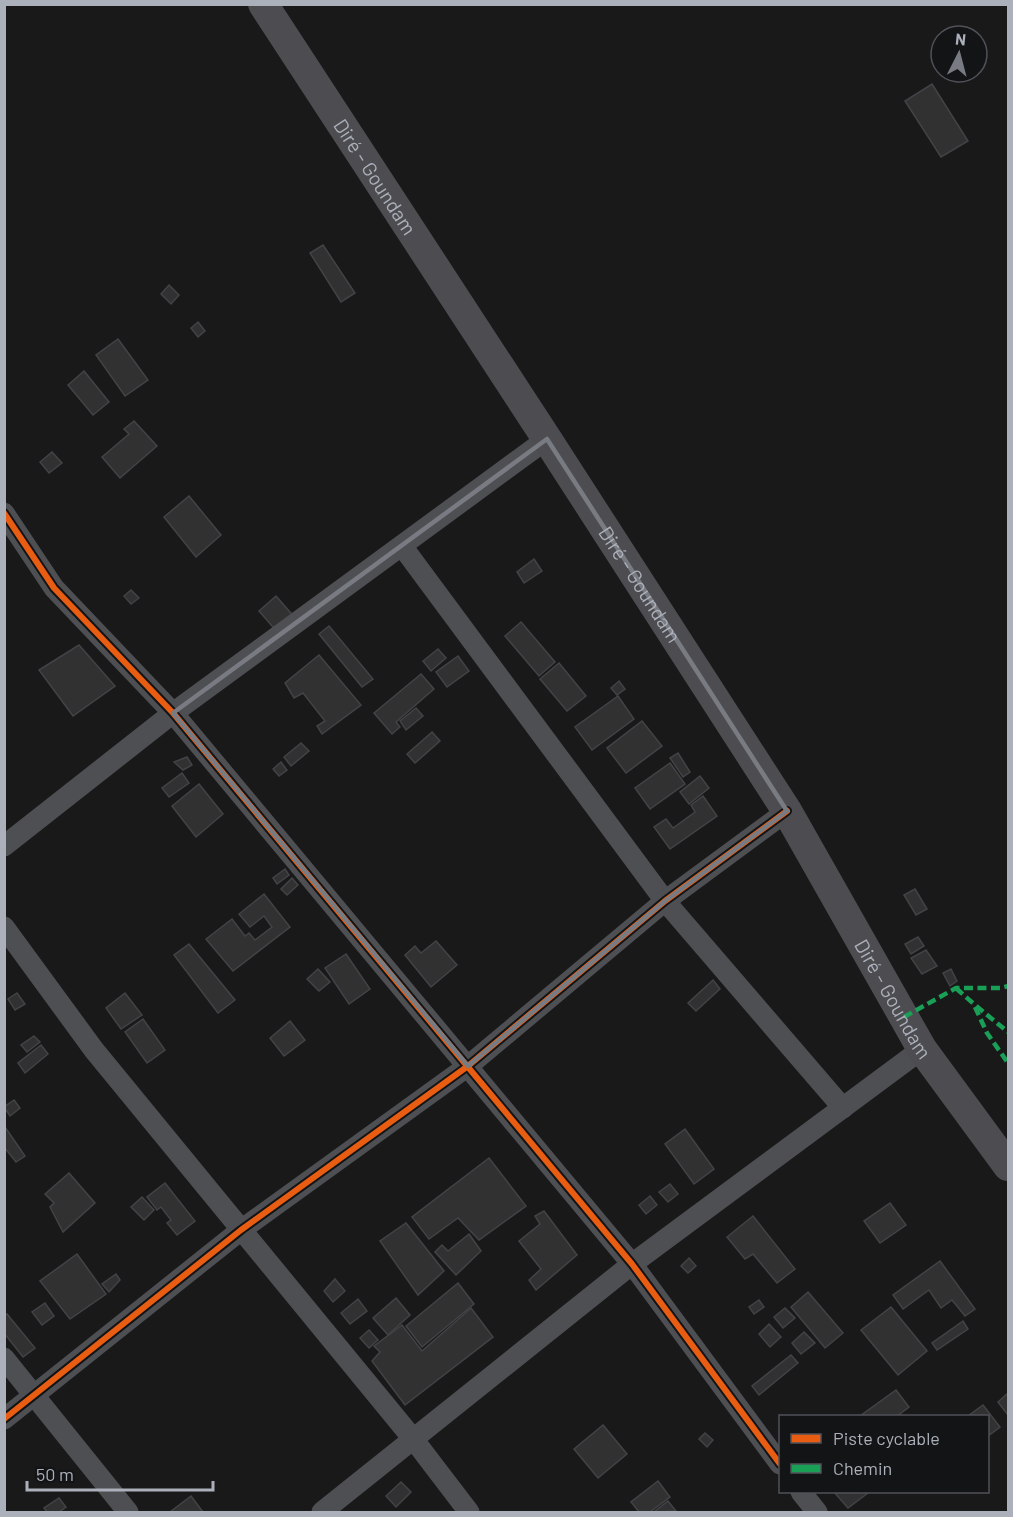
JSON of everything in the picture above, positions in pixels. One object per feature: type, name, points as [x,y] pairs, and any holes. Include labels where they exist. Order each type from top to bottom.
[{"type":"main road","name":"Diré - Goundam","points":[[263,4],[787,812],[922,1049],[1008,1166]]},
{"type":"street","points":[[4,846],[173,713],[547,439]]},
{"type":"street","points":[[4,513],[54,588],[173,713],[632,1264],[779,1463]]},
{"type":"street","points":[[402,546],[665,901],[843,1108]]},
{"type":"street","points":[[4,1419],[241,1230],[468,1066],[665,901],[787,812]]},
{"type":"street","points":[[4,927],[93,1050],[414,1440],[469,1512]]},
{"type":"street","points":[[322,1512],[632,1264],[922,1049]]},
{"type":"street","points":[[4,1358],[128,1512]]},
{"type":"street","points":[[803,1493],[817,1512]]},
{"type":"highlighted area","points":[[547,439],[787,811],[665,901],[468,1066],[173,713]]},
{"type":"building","points":[[932,84],[968,141],[941,157],[905,101]]},
{"type":"building","points":[[323,245],[355,293],[341,302],[310,253]]},
{"type":"building","points":[[169,285],[179,295],[171,304],[161,294]]},
{"type":"building","points":[[198,322],[205,331],[198,337],[191,328]]},
{"type":"building","points":[[118,339],[148,380],[125,396],[96,355]]},
{"type":"building","points":[[84,371],[109,402],[93,415],[68,385]]},
{"type":"building","points":[[134,421],[157,446],[120,478],[102,457],[129,434],[124,429]]},
{"type":"building","points":[[52,452],[62,463],[49,473],[40,462]]},
{"type":"building","points":[[189,496],[221,535],[196,557],[164,517]]},
{"type":"building","points":[[534,559],[542,571],[524,583],[517,572]]},
{"type":"building","points":[[131,590],[139,598],[131,604],[124,596]]},
{"type":"building","points":[[276,596],[296,619],[279,634],[259,611]]},
{"type":"building","points":[[521,622],[555,662],[539,676],[505,636]]},
{"type":"building","points":[[329,626],[373,679],[362,687],[319,634]]},
{"type":"building","points":[[79,645],[115,686],[73,716],[39,670]]},
{"type":"building","points":[[438,649],[446,658],[431,671],[423,661]]},
{"type":"building","points":[[319,655],[361,705],[322,734],[317,726],[325,721],[303,693],[294,698],[285,683]]},
{"type":"building","points":[[458,656],[469,671],[447,687],[436,672]]},
{"type":"building","points":[[559,663],[586,696],[567,711],[540,679]]},
{"type":"building","points":[[421,674],[434,689],[396,722],[400,727],[392,734],[374,713]]},
{"type":"building","points":[[619,681],[625,689],[617,695],[611,688]]},
{"type":"building","points":[[618,696],[634,719],[592,750],[575,727]]},
{"type":"building","points":[[416,708],[423,716],[406,730],[400,721]]},
{"type":"building","points":[[642,721],[662,746],[626,773],[607,748]]},
{"type":"building","points":[[432,732],[440,741],[415,763],[407,754]]},
{"type":"building","points":[[301,743],[309,751],[291,766],[284,757]]},
{"type":"building","points":[[678,753],[690,772],[683,777],[670,758]]},
{"type":"building","points":[[187,757],[192,765],[183,770],[174,762]]},
{"type":"building","points":[[281,762],[287,770],[279,776],[273,769]]},
{"type":"building","points":[[670,763],[685,784],[650,809],[635,788]]},
{"type":"building","points":[[182,773],[189,783],[169,797],[162,788]]},
{"type":"building","points":[[700,776],[709,788],[689,804],[680,792]]},
{"type":"building","points":[[199,784],[223,814],[196,837],[172,806]]},
{"type":"building","points":[[703,796],[717,816],[670,849],[654,827],[666,819],[673,828],[695,812],[691,805]]},
{"type":"building","points":[[285,869],[289,875],[277,884],[273,878]]},
{"type":"building","points":[[292,878],[298,885],[287,895],[281,889]]},
{"type":"building","points":[[915,889],[927,909],[916,915],[904,895]]},
{"type":"building","points":[[264,894],[290,927],[233,971],[206,939],[232,919],[245,936],[249,933],[255,940],[272,927],[264,916],[250,927],[239,914]]},
{"type":"building","points":[[918,937],[924,946],[911,954],[905,944]]},
{"type":"building","points":[[436,941],[457,965],[431,987],[405,955],[415,946],[421,953]]},
{"type":"building","points":[[189,944],[235,1000],[218,1013],[174,955]]},
{"type":"building","points":[[926,950],[937,966],[922,974],[911,958]]},
{"type":"building","points":[[346,954],[370,989],[349,1004],[325,968]]},
{"type":"building","points":[[318,969],[330,982],[319,991],[307,979]]},
{"type":"building","points":[[951,969],[957,981],[950,986],[943,973]]},
{"type":"building","points":[[713,980],[720,989],[696,1011],[688,1003]]},
{"type":"building","points":[[17,993],[25,1004],[15,1010],[8,999]]},
{"type":"building","points":[[125,993],[142,1015],[121,1029],[106,1008]]},
{"type":"building","points":[[143,1019],[165,1050],[147,1063],[125,1032]]},
{"type":"building","points":[[290,1021],[305,1040],[284,1056],[270,1038]]},
{"type":"building","points":[[34,1036],[40,1042],[27,1052],[21,1045]]},
{"type":"building","points":[[41,1045],[48,1054],[25,1073],[18,1063]]},
{"type":"building","points":[[14,1100],[20,1108],[10,1116],[4,1107]]},
{"type":"building","points":[[5,1127],[25,1156],[16,1162],[4,1147]]},
{"type":"building","points":[[685,1129],[714,1169],[694,1184],[665,1144]]},
{"type":"building","points":[[489,1158],[526,1206],[479,1240],[458,1218],[429,1239],[412,1217]]},
{"type":"building","points":[[69,1173],[95,1203],[63,1232],[50,1207],[54,1203],[45,1194]]},
{"type":"building","points":[[165,1183],[195,1221],[177,1235],[167,1223],[171,1220],[161,1207],[157,1210],[147,1197]]},
{"type":"building","points":[[670,1184],[678,1194],[668,1202],[659,1192]]},
{"type":"building","points":[[650,1196],[657,1205],[646,1214],[639,1205]]},
{"type":"building","points":[[142,1197],[154,1210],[144,1220],[131,1207]]},
{"type":"building","points":[[890,1203],[906,1225],[880,1243],[864,1221]]},
{"type":"building","points":[[544,1211],[577,1255],[536,1290],[529,1280],[541,1269],[519,1241],[540,1224],[535,1216]]},
{"type":"building","points":[[753,1216],[795,1269],[777,1283],[753,1254],[745,1259],[727,1237]]},
{"type":"building","points":[[406,1223],[444,1271],[418,1295],[380,1241]]},
{"type":"building","points":[[469,1234],[481,1251],[456,1275],[435,1252],[442,1245],[448,1251]]},
{"type":"building","points":[[77,1254],[106,1294],[70,1319],[40,1281]]},
{"type":"building","points":[[689,1258],[696,1266],[688,1273],[681,1266]]},
{"type":"building","points":[[940,1261],[975,1309],[965,1316],[952,1300],[941,1308],[929,1290],[903,1309],[893,1295]]},
{"type":"building","points":[[116,1274],[120,1280],[109,1292],[102,1284]]},
{"type":"building","points":[[335,1279],[345,1291],[333,1302],[324,1291]]},
{"type":"building","points":[[458,1283],[474,1304],[422,1347],[406,1326]]},
{"type":"building","points":[[808,1292],[843,1333],[825,1348],[791,1307]]},
{"type":"building","points":[[396,1298],[410,1315],[388,1335],[373,1318]]},
{"type":"building","points":[[358,1299],[367,1311],[350,1324],[341,1313]]},
{"type":"building","points":[[759,1300],[764,1307],[754,1314],[749,1307]]},
{"type":"building","points":[[45,1303],[54,1316],[42,1325],[32,1312]]},
{"type":"building","points":[[891,1307],[927,1351],[898,1375],[861,1330]]},
{"type":"building","points":[[471,1308],[493,1337],[405,1405],[372,1361],[380,1352],[374,1346],[402,1325],[422,1351]]},
{"type":"building","points":[[785,1308],[795,1318],[783,1328],[774,1317]]},
{"type":"building","points":[[7,1314],[35,1348],[23,1357],[4,1333],[4,1316]]},
{"type":"building","points":[[963,1321],[968,1329],[937,1350],[932,1343]]},
{"type":"building","points":[[769,1324],[781,1337],[770,1347],[759,1334]]},
{"type":"building","points":[[369,1330],[378,1340],[369,1348],[360,1338]]},
{"type":"building","points":[[804,1332],[815,1343],[801,1354],[792,1343]]},
{"type":"building","points":[[791,1355],[798,1363],[759,1395],[752,1386]]},
{"type":"building","points":[[896,1390],[909,1407],[898,1415],[861,1415]]},
{"type":"building","points":[[1008,1393],[1008,1415],[998,1402]]},
{"type":"building","points":[[983,1405],[1000,1427],[989,1435],[989,1415],[969,1415]]},
{"type":"building","points":[[603,1425],[627,1454],[598,1478],[574,1449]]},
{"type":"building","points":[[705,1433],[713,1440],[707,1447],[699,1439]]},
{"type":"building","points":[[658,1481],[670,1497],[650,1512],[639,1512],[631,1502]]},
{"type":"building","points":[[401,1482],[411,1492],[396,1507],[386,1496]]},
{"type":"building","points":[[835,1493],[868,1493],[848,1508]]},
{"type":"building","points":[[191,1496],[203,1512],[170,1512]]},
{"type":"building","points":[[59,1498],[66,1507],[59,1512],[47,1512],[44,1508]]},
{"type":"building","points":[[668,1501],[676,1511],[654,1512]]},
{"type":"marked path","points":[[904,1017],[956,988],[1008,986]]},
{"type":"marked path","points":[[956,988],[1008,1032]]},
{"type":"marked path","points":[[975,1007],[987,1033],[1008,1063]]},
{"type":"cycle path","points":[[4,513],[54,588],[173,713],[632,1264],[779,1463]]},
{"type":"cycle path","points":[[4,1419],[241,1230],[468,1066],[665,901],[787,811]]}]
